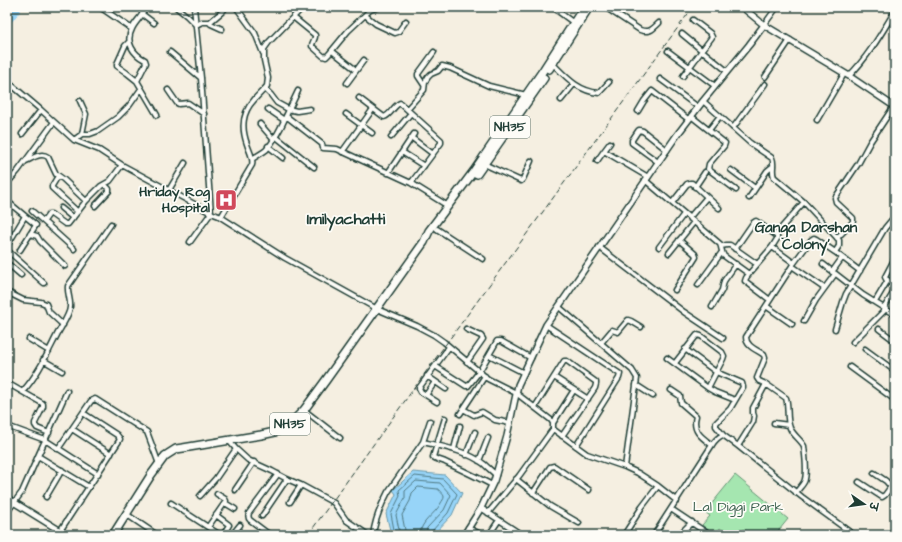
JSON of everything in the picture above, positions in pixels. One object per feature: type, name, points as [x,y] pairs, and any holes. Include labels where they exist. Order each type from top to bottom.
[{"type":"highway","name":"NH35","points":[[424,242],[429,231],[474,171],[544,69],[584,7]]},
{"type":"highway","name":"NH35","points":[[113,535],[165,456],[176,449],[275,432],[286,427],[304,410],[335,369],[424,242],[437,229],[484,164],[553,64],[589,7]]},
{"type":"street","points":[[100,7],[132,29]]},
{"type":"street","points":[[137,81],[146,63],[145,60],[139,57],[135,52],[129,42],[129,36],[142,14],[144,7]]},
{"type":"street","points":[[176,7],[196,25]]},
{"type":"street","points":[[210,22],[226,7]]},
{"type":"street","points":[[221,217],[252,165],[252,159],[243,129],[247,110],[268,86],[264,54],[255,33],[236,7]]},
{"type":"street","points":[[293,17],[315,35],[312,44],[313,48],[324,57],[332,51],[348,31],[370,10],[379,7]]},
{"type":"street","points":[[554,7],[574,22]]},
{"type":"street","points":[[605,7],[645,32],[653,29],[659,23]]},
{"type":"street","points":[[742,7],[764,25],[894,106],[835,198],[836,202],[853,218],[852,223],[838,238]]},
{"type":"street","points":[[464,535],[481,508],[496,474],[507,436],[518,385],[546,325],[658,162],[698,107],[749,45],[777,7]]},
{"type":"street","points":[[190,242],[211,213],[195,8]]},
{"type":"street","points":[[264,54],[264,50],[269,42],[300,8]]},
{"type":"street","points":[[817,120],[846,75],[858,67],[868,55],[895,11]]},
{"type":"street","points":[[142,14],[154,23]]},
{"type":"street","points":[[365,15],[376,24],[395,33],[398,32],[406,22]]},
{"type":"street","points":[[683,76],[711,39],[712,35],[693,20]]},
{"type":"street","points":[[196,25],[202,22],[210,22],[211,24],[222,29]]},
{"type":"street","points":[[682,34],[727,71]]},
{"type":"street","points":[[765,77],[790,40]]},
{"type":"street","points":[[129,42],[125,46],[117,66],[137,81],[157,115]]},
{"type":"street","points":[[332,51],[356,70]]},
{"type":"street","points":[[668,51],[715,86]]},
{"type":"street","points":[[170,52],[201,78]]},
{"type":"street","points":[[424,85],[418,74],[434,52]]},
{"type":"street","points":[[347,83],[364,60]]},
{"type":"street","points":[[553,64],[574,84],[597,93],[601,92],[609,82]]},
{"type":"street","points":[[407,109],[424,90],[424,85],[428,76],[438,71],[442,66],[450,68],[489,86],[526,94]]},
{"type":"street","points":[[660,79],[698,107]]},
{"type":"street","points":[[7,81],[74,140],[99,150],[122,165],[221,217],[285,258],[377,309],[434,335],[488,379],[516,393],[553,423]]},
{"type":"street","points":[[561,100],[574,84]]},
{"type":"street","points":[[733,128],[765,84]]},
{"type":"street","points":[[74,140],[82,134],[90,134],[98,131],[118,117],[129,106],[141,89]]},
{"type":"street","points":[[265,89],[277,103],[288,109],[297,111],[310,109]]},
{"type":"street","points":[[168,90],[179,104],[188,104],[204,114]]},
{"type":"street","points":[[252,159],[266,149],[274,138],[298,91]]},
{"type":"street","points":[[638,111],[652,91],[709,130],[725,143],[709,164],[708,169],[736,190]]},
{"type":"street","points":[[359,98],[384,117],[388,116],[399,104],[402,104],[441,140],[441,143],[411,183]]},
{"type":"street","points":[[80,101],[86,114],[82,134]]},
{"type":"street","points":[[703,101],[750,143],[774,160],[772,171],[774,177],[804,202],[838,238],[839,244],[835,252]]},
{"type":"street","points":[[268,109],[285,118],[322,144],[323,148],[334,149],[342,152],[411,183],[448,206]]},
{"type":"street","points":[[342,152],[373,109]]},
{"type":"street","points":[[22,134],[41,110]]},
{"type":"street","points":[[391,137],[411,113]]},
{"type":"street","points":[[346,114],[372,133]]},
{"type":"street","points":[[709,130],[720,116]]},
{"type":"street","points":[[7,181],[14,176],[26,161],[54,122]]},
{"type":"street","points":[[260,124],[274,138],[314,168]]},
{"type":"street","points":[[658,162],[632,143],[632,140],[638,131],[641,130],[667,150]]},
{"type":"street","points":[[388,173],[413,136],[433,154]]},
{"type":"street","points":[[597,161],[610,142]]},
{"type":"street","points":[[268,146],[283,158]]},
{"type":"street","points":[[604,151],[646,179],[684,214],[720,244],[724,256],[749,274]]},
{"type":"street","points":[[402,152],[424,166]]},
{"type":"street","points":[[26,161],[40,154],[46,155],[56,174],[64,179],[86,202]]},
{"type":"street","points":[[484,164],[521,181],[531,161]]},
{"type":"street","points":[[169,190],[185,163]]},
{"type":"street","points":[[20,250],[36,225],[49,214],[66,225],[102,186],[110,181],[122,165]]},
{"type":"street","points":[[749,198],[767,171],[773,166]]},
{"type":"street","points":[[731,170],[755,188]]},
{"type":"street","points":[[695,186],[705,172]]},
{"type":"street","points":[[58,176],[52,188],[78,212]]},
{"type":"street","points":[[672,203],[689,183],[692,183],[719,208]]},
{"type":"street","points":[[95,206],[109,191],[105,184]]},
{"type":"street","points":[[689,218],[707,198]]},
{"type":"street","points":[[7,201],[36,225]]},
{"type":"street","points":[[782,227],[804,202]]},
{"type":"street","points":[[61,208],[73,218]]},
{"type":"street","points":[[32,210],[74,249]]},
{"type":"street","points":[[659,247],[684,214]]},
{"type":"street","points":[[7,246],[25,216]]},
{"type":"street","points":[[835,329],[843,302],[851,286],[885,228],[895,216]]},
{"type":"street","points":[[735,249],[756,221],[777,236],[772,246],[745,281],[770,300]]},
{"type":"street","points":[[669,253],[694,222]]},
{"type":"street","points":[[23,392],[44,360],[63,325],[70,307],[68,286],[111,224]]},
{"type":"street","points":[[437,229],[483,259]]},
{"type":"street","points":[[30,234],[37,236],[40,241],[66,266]]},
{"type":"street","points":[[796,493],[803,484],[806,473],[802,443],[789,425],[786,398],[757,378],[765,358],[764,355],[748,345],[746,337],[793,264],[814,238],[860,271]]},
{"type":"street","points":[[675,290],[696,257],[695,254],[679,240]]},
{"type":"street","points":[[721,246],[728,245],[758,264]]},
{"type":"street","points":[[772,246],[824,288]]},
{"type":"street","points":[[599,247],[684,312],[724,338]]},
{"type":"street","points":[[7,250],[44,283]]},
{"type":"street","points":[[698,285],[722,252]]},
{"type":"street","points":[[804,322],[842,258]]},
{"type":"street","points":[[895,258],[885,275],[886,278],[895,285]]},
{"type":"street","points":[[7,263],[21,275]]},
{"type":"street","points":[[712,307],[722,290],[724,281],[736,264]]},
{"type":"street","points":[[822,264],[851,286],[895,315]]},
{"type":"street","points":[[875,302],[888,280]]},
{"type":"street","points":[[853,342],[885,309],[895,290]]},
{"type":"street","points":[[7,292],[24,300],[46,304],[49,312],[63,325]]},
{"type":"street","points":[[766,306],[792,324]]},
{"type":"street","points":[[559,307],[632,370],[637,378],[625,468]]},
{"type":"street","points":[[601,343],[612,330],[618,332],[628,320],[641,327]]},
{"type":"street","points":[[546,325],[620,374],[619,378],[576,446]]},
{"type":"street","points":[[466,329],[481,336],[483,339],[467,362]]},
{"type":"street","points":[[879,329],[895,341]]},
{"type":"street","points":[[675,363],[695,337],[697,335],[701,336],[723,353],[723,359],[708,388]]},
{"type":"street","points":[[29,339],[49,351]]},
{"type":"street","points":[[435,366],[468,386],[479,372],[497,341],[531,358]]},
{"type":"street","points":[[437,402],[426,395],[419,388],[449,347]]},
{"type":"street","points":[[685,349],[716,372],[742,383],[743,387],[730,409],[716,423],[716,426],[723,435],[796,493],[854,535]]},
{"type":"street","points":[[865,349],[895,371]]},
{"type":"street","points":[[489,355],[524,373]]},
{"type":"street","points":[[667,358],[708,388],[735,400]]},
{"type":"street","points":[[44,360],[62,371]]},
{"type":"street","points":[[535,408],[564,361],[567,361],[596,382],[595,388],[562,436]]},
{"type":"street","points":[[850,367],[895,400]]},
{"type":"street","points":[[428,376],[446,389]]},
{"type":"street","points":[[460,414],[485,376]]},
{"type":"street","points":[[554,377],[588,399]]},
{"type":"street","points":[[426,395],[435,382]]},
{"type":"street","points":[[7,383],[43,404],[35,425],[49,433]]},
{"type":"street","points":[[738,446],[752,422],[754,416],[753,408],[766,384]]},
{"type":"street","points":[[636,386],[653,396]]},
{"type":"street","points":[[488,513],[516,479],[553,428],[553,423],[574,390]]},
{"type":"street","points":[[671,390],[680,396],[681,403],[696,416],[694,423],[699,434],[712,445]]},
{"type":"street","points":[[7,512],[22,492],[67,391]]},
{"type":"street","points":[[58,449],[91,401],[95,399],[147,432],[159,464]]},
{"type":"street","points":[[304,410],[340,438]]},
{"type":"street","points":[[463,410],[474,415],[484,412],[495,420],[510,423]]},
{"type":"street","points":[[7,498],[64,534],[89,487],[120,439],[83,412]]},
{"type":"street","points":[[445,418],[432,455],[434,458],[447,462],[492,484]]},
{"type":"street","points":[[374,535],[375,524],[382,504],[388,492],[423,442],[430,421]]},
{"type":"street","points":[[774,423],[789,425]]},
{"type":"street","points":[[7,426],[45,440],[98,474]]},
{"type":"street","points":[[454,449],[460,426]]},
{"type":"street","points":[[553,428],[587,454],[638,473],[658,486],[676,501]]},
{"type":"street","points":[[72,429],[111,454]]},
{"type":"street","points":[[466,454],[475,432]]},
{"type":"street","points":[[654,535],[716,439],[723,435]]},
{"type":"street","points":[[479,461],[488,438]]},
{"type":"street","points":[[229,440],[244,458],[301,485],[334,503],[346,520],[368,535]]},
{"type":"street","points":[[423,442],[454,449],[466,454],[479,461],[496,474]]},
{"type":"street","points":[[200,496],[216,478],[236,450]]},
{"type":"street","points":[[38,456],[89,487]]},
{"type":"street","points":[[235,490],[254,462]]},
{"type":"street","points":[[533,493],[550,467],[554,466],[589,490]]},
{"type":"street","points":[[46,497],[62,470]]},
{"type":"street","points":[[859,482],[882,497],[893,488],[874,473]]},
{"type":"street","points":[[270,535],[250,520],[248,516],[278,474]]},
{"type":"street","points":[[262,516],[287,479]]},
{"type":"street","points":[[516,479],[550,506],[579,523]]},
{"type":"street","points":[[290,502],[301,485]]},
{"type":"street","points":[[624,535],[658,486]]},
{"type":"street","points":[[217,494],[225,499],[225,502],[235,509]]},
{"type":"street","points":[[208,527],[225,502]]},
{"type":"street","points":[[171,503],[223,535],[228,527],[228,524],[216,516]]},
{"type":"street","points":[[481,508],[522,535]]},
{"type":"street","points":[[671,509],[692,522],[704,533],[710,535]]},
{"type":"street","points":[[126,514],[157,535]]},
{"type":"street","points":[[489,535],[499,520]]},
{"type":"street","points":[[679,535],[692,522]]},
{"type":"street","points":[[232,535],[240,525]]},
{"type":"street","points":[[468,528],[482,535]]},
{"type":"green space","name":"Lal Diggi Park","points":[[735,475],[788,519],[775,535],[752,535],[744,529],[739,535],[728,535],[720,528],[714,535],[702,525],[710,516],[705,512]]},
{"type":"water","points":[[413,472],[445,475],[462,493],[452,515],[433,535],[391,534],[386,514],[396,494],[393,490]]},
{"type":"waterway","points":[[7,22],[17,10],[15,7]]},
{"type":"railway","points":[[308,535],[693,7]]},
{"type":"place","name":"Hriday Rog Hospital","points":[[226,200]]},
{"type":"district","name":"Imilyachatti","points":[[346,219]]},
{"type":"district","name":"Ganga Darshan Colony'","points":[[806,236]]}]
